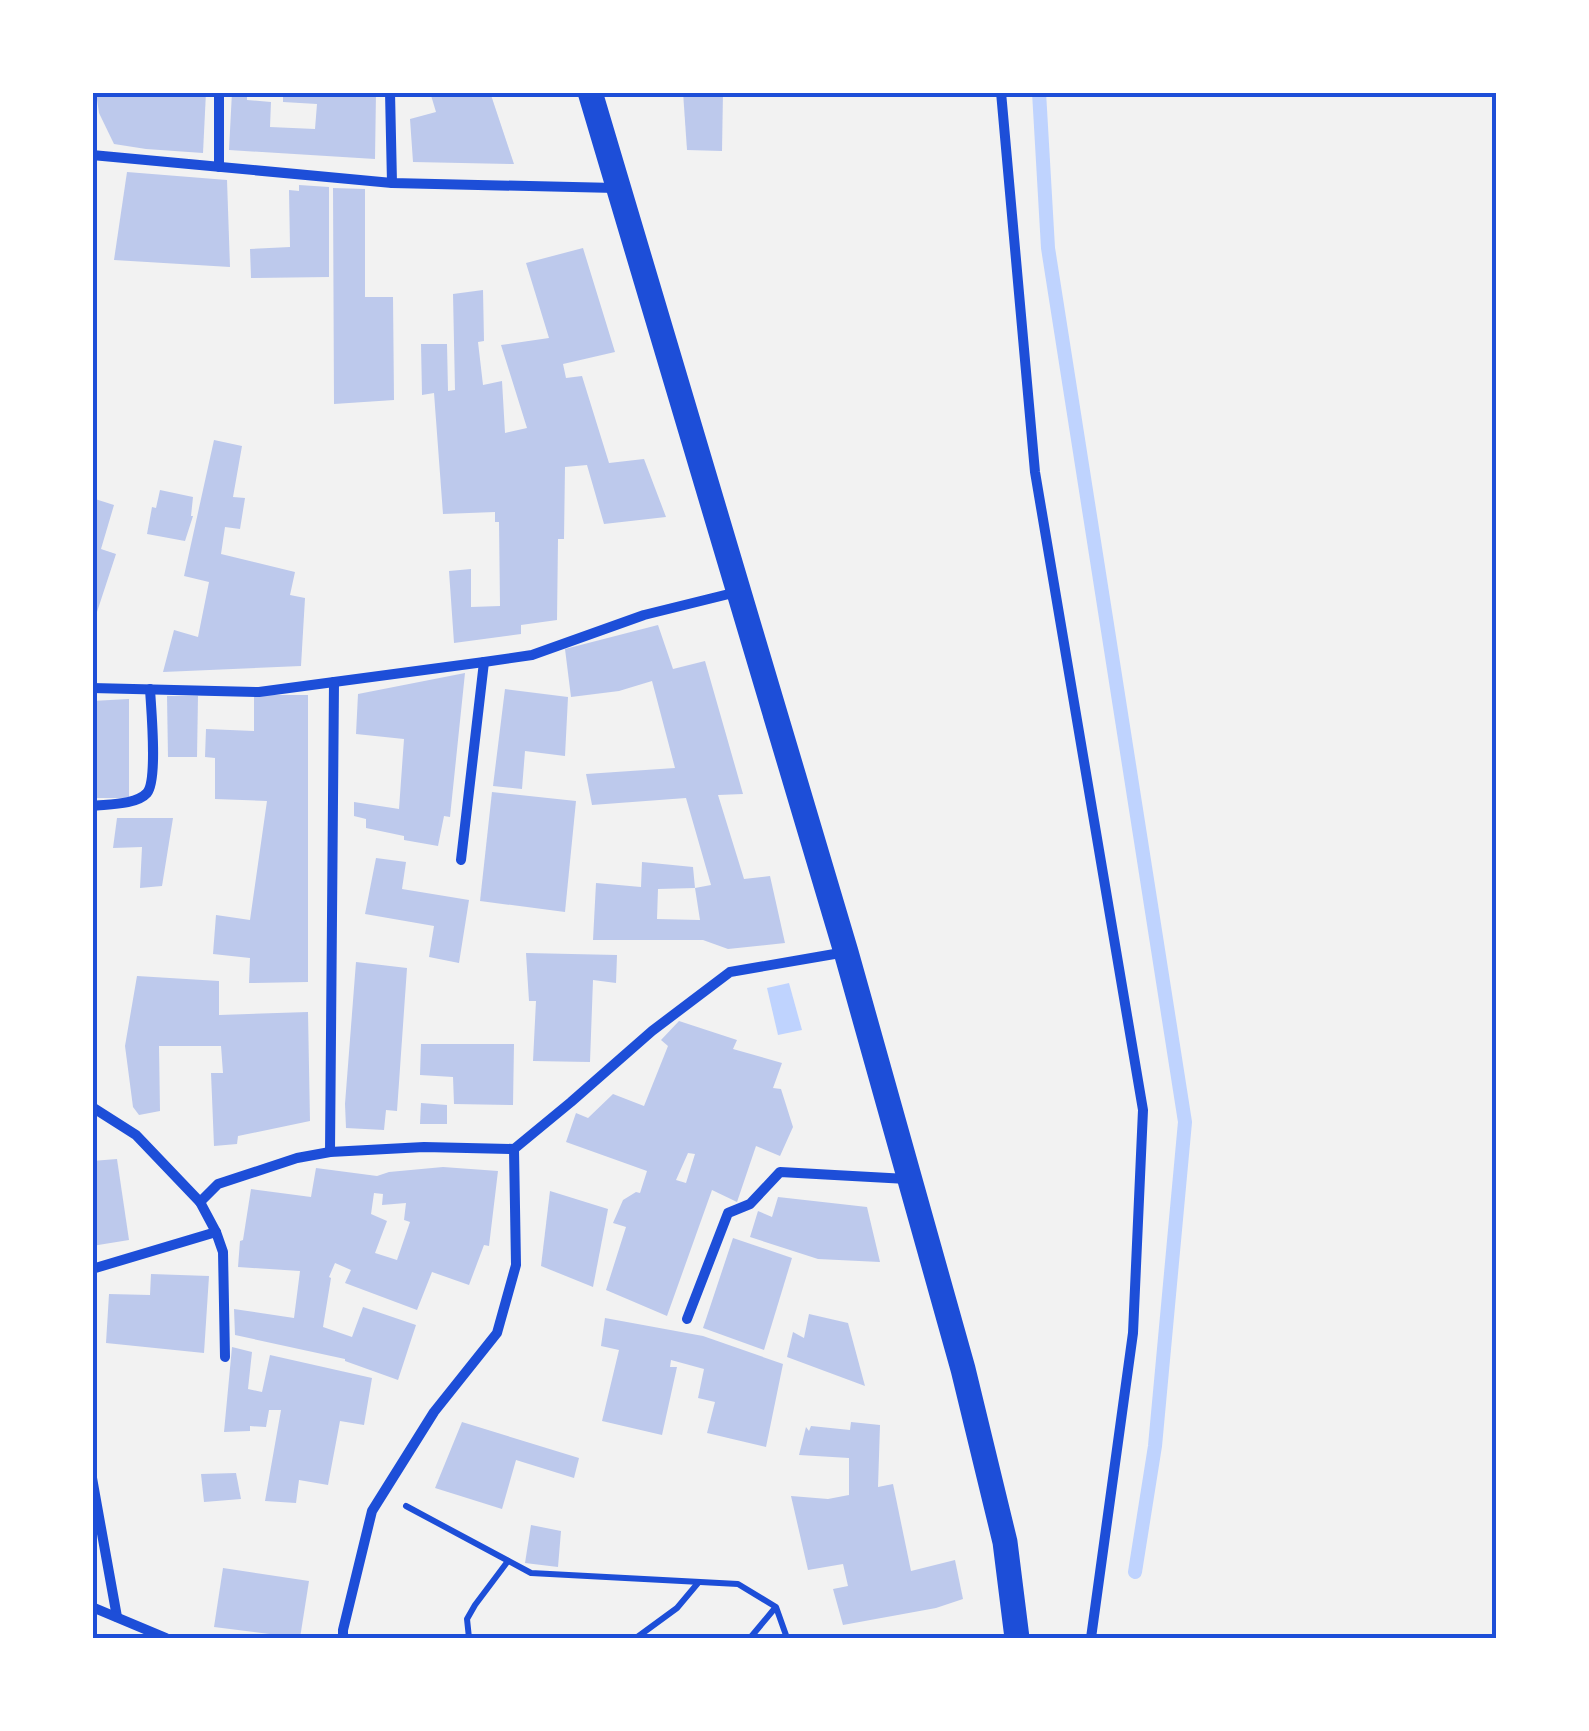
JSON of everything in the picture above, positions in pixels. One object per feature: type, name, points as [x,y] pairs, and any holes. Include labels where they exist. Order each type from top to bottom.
[{"type":"main road","points":[[590,92],[846,952],[963,1368],[1005,1542],[1017,1638]]},
{"type":"main road","points":[[1002,1638],[1005,1542]]},
{"type":"street","points":[[218,167],[219,92]]},
{"type":"street","points":[[390,92],[392,183]]},
{"type":"street","points":[[1000,92],[1035,472],[1143,1110],[1133,1333],[1090,1638]]},
{"type":"street","points":[[92,155],[392,183],[617,188]]},
{"type":"street","points":[[92,688],[259,692],[532,655],[644,615],[738,591]]},
{"type":"street","points":[[461,860],[484,662]]},
{"type":"street","points":[[330,1152],[334,682]]},
{"type":"street","points":[[92,806],[136,800],[148,792],[153,778],[150,688]]},
{"type":"street","points":[[200,1202],[218,1184],[298,1158],[330,1152],[424,1147],[514,1149],[652,1031],[730,972],[846,952]]},
{"type":"street","points":[[92,1107],[136,1135],[200,1202],[224,1252],[226,1357]]},
{"type":"street","points":[[343,1638],[372,1512],[434,1412],[497,1333],[516,1265],[514,1149]]},
{"type":"street","points":[[687,1319],[728,1213],[750,1204],[780,1172],[910,1179]]},
{"type":"street","points":[[92,1269],[216,1232]]},
{"type":"street","points":[[92,1478],[117,1617]]},
{"type":"street","points":[[92,1606],[166,1638]]},
{"type":"path","points":[[383,1494],[530,1573],[738,1584],[776,1607],[787,1638]]},
{"type":"path","points":[[469,1638],[467,1620],[474,1605],[508,1561]]},
{"type":"path","points":[[636,1638],[677,1608],[699,1582]]},
{"type":"path","points":[[750,1638],[776,1607]]},
{"type":"water","points":[[789,983],[802,1030],[778,1035],[767,988]]},
{"type":"building","points":[[96,92],[206,92],[203,153],[114,144],[99,113]]},
{"type":"building","points":[[232,92],[247,92],[247,100],[271,102],[270,127],[315,129],[317,104],[283,102],[283,92],[376,92],[375,159],[229,150]]},
{"type":"building","points":[[430,92],[490,92],[514,164],[413,162],[410,119],[436,112]]},
{"type":"building","points":[[683,92],[723,92],[722,151],[687,150]]},
{"type":"building","points":[[127,172],[227,180],[230,267],[114,260]]},
{"type":"building","points":[[299,185],[329,187],[329,277],[251,278],[250,249],[290,247],[289,190],[299,191]]},
{"type":"building","points":[[333,188],[365,189],[365,297],[393,297],[394,400],[334,404]]},
{"type":"building","points":[[583,248],[615,352],[563,364],[566,378],[582,376],[609,463],[644,459],[666,517],[604,524],[587,465],[565,467],[564,539],[558,539],[557,620],[521,625],[521,634],[454,643],[449,571],[471,569],[471,607],[500,606],[499,522],[495,522],[495,512],[443,514],[434,393],[422,395],[421,344],[447,344],[448,391],[455,390],[453,294],[483,290],[484,341],[478,342],[483,385],[502,381],[505,433],[527,428],[501,345],[549,338],[526,263]]},
{"type":"building","points":[[214,440],[242,446],[233,497],[245,498],[240,529],[225,527],[221,554],[295,572],[290,595],[305,598],[301,666],[163,672],[174,630],[198,637],[209,582],[184,576]]},
{"type":"building","points":[[160,490],[193,497],[193,516],[185,541],[147,534]]},
{"type":"building","points":[[92,498],[114,505],[101,549],[116,554],[96,615],[92,614]]},
{"type":"building","points":[[658,625],[673,669],[705,661],[743,794],[718,795],[744,879],[770,876],[785,943],[728,949],[703,940],[593,940],[596,883],[641,887],[642,862],[693,867],[695,888],[711,885],[686,798],[592,805],[586,774],[675,768],[652,681],[619,691],[571,697],[565,649]],"holes":[[[695,888],[700,920],[657,919],[658,889]]]},
{"type":"building","points":[[465,673],[450,817],[444,816],[438,846],[366,828],[366,819],[354,816],[354,802],[399,809],[404,739],[356,734],[358,694]]},
{"type":"building","points":[[505,689],[568,697],[565,756],[525,751],[522,789],[493,786]]},
{"type":"building","points":[[254,695],[308,695],[308,982],[249,983],[250,958],[213,954],[216,915],[250,920],[267,801],[215,799],[215,758],[205,757],[206,729],[254,731]]},
{"type":"building","points":[[167,696],[198,696],[197,757],[168,757]]},
{"type":"building","points":[[129,699],[129,798],[92,798],[92,701]]},
{"type":"building","points":[[492,792],[576,801],[565,912],[480,901]]},
{"type":"building","points":[[117,818],[173,818],[162,886],[140,888],[142,847],[113,848]]},
{"type":"building","points":[[376,858],[406,862],[402,889],[469,900],[459,963],[429,957],[434,926],[365,914]]},
{"type":"building","points":[[526,953],[617,955],[616,983],[593,980],[590,1062],[533,1061],[536,1001],[529,1001]]},
{"type":"building","points":[[356,962],[407,968],[397,1111],[386,1110],[384,1130],[346,1128]]},
{"type":"building","points":[[137,976],[219,981],[219,1015],[308,1012],[310,1121],[238,1136],[237,1144],[214,1146],[211,1073],[223,1073],[221,1046],[159,1046],[160,1111],[139,1115],[133,1107],[125,1046]]},
{"type":"building","points":[[679,1021],[737,1040],[733,1049],[782,1063],[773,1088],[781,1089],[793,1127],[780,1156],[756,1146],[737,1202],[712,1190],[667,1316],[606,1290],[626,1227],[613,1223],[623,1200],[640,1193],[647,1171],[566,1142],[576,1113],[588,1118],[613,1094],[644,1106],[668,1046],[661,1040]],"holes":[[[688,1153],[695,1154],[686,1183],[676,1180]]]},
{"type":"building","points":[[421,1044],[514,1044],[513,1105],[454,1104],[453,1077],[420,1075]]},
{"type":"building","points":[[421,1103],[447,1105],[447,1124],[420,1124]]},
{"type":"building","points":[[117,1159],[129,1240],[92,1246],[92,1161]]},
{"type":"building","points":[[443,1167],[498,1171],[489,1246],[484,1245],[469,1285],[432,1272],[417,1310],[345,1283],[351,1270],[335,1263],[329,1277],[323,1327],[352,1337],[363,1307],[416,1325],[398,1380],[345,1359],[235,1335],[234,1309],[294,1318],[300,1271],[238,1267],[251,1189],[311,1197],[316,1168],[377,1176]],"holes":[[[374,1193],[383,1194],[382,1205],[406,1203],[404,1220],[410,1222],[397,1260],[375,1253],[387,1221],[371,1214]]]},
{"type":"building","points":[[550,1191],[608,1209],[593,1287],[541,1266]]},
{"type":"building","points":[[778,1197],[867,1207],[880,1262],[818,1259],[750,1237],[758,1211],[772,1217]]},
{"type":"building","points":[[733,1238],[792,1258],[764,1350],[703,1328]]},
{"type":"building","points":[[151,1274],[209,1276],[204,1353],[106,1343],[109,1294],[150,1295]]},
{"type":"building","points":[[809,1314],[848,1323],[865,1386],[787,1357],[793,1332],[804,1338]]},
{"type":"building","points":[[605,1318],[703,1336],[783,1364],[766,1447],[707,1433],[715,1402],[698,1398],[704,1369],[671,1360],[670,1367],[677,1367],[662,1435],[602,1421],[619,1350],[601,1346]]},
{"type":"building","points":[[232,1347],[252,1352],[248,1389],[262,1392],[270,1355],[372,1378],[364,1425],[340,1421],[328,1485],[299,1480],[296,1503],[265,1501],[281,1410],[269,1410],[266,1427],[224,1432]]},
{"type":"building","points":[[462,1422],[579,1458],[574,1478],[516,1460],[502,1509],[435,1488]]},
{"type":"building","points":[[851,1422],[880,1425],[878,1487],[893,1484],[911,1571],[955,1560],[963,1599],[936,1608],[843,1625],[833,1589],[848,1586],[843,1564],[808,1570],[791,1496],[828,1499],[849,1495],[849,1458],[799,1455],[806,1427],[809,1431],[811,1426],[850,1430]]},
{"type":"building","points":[[236,1473],[241,1499],[204,1502],[201,1474]]},
{"type":"building","points":[[531,1525],[561,1531],[558,1567],[525,1563]]},
{"type":"building","points":[[223,1568],[309,1581],[300,1638],[214,1627]]},
{"type":"waterway","points":[[1039,92],[1048,248],[1185,1122],[1155,1446],[1135,1572]]}]
